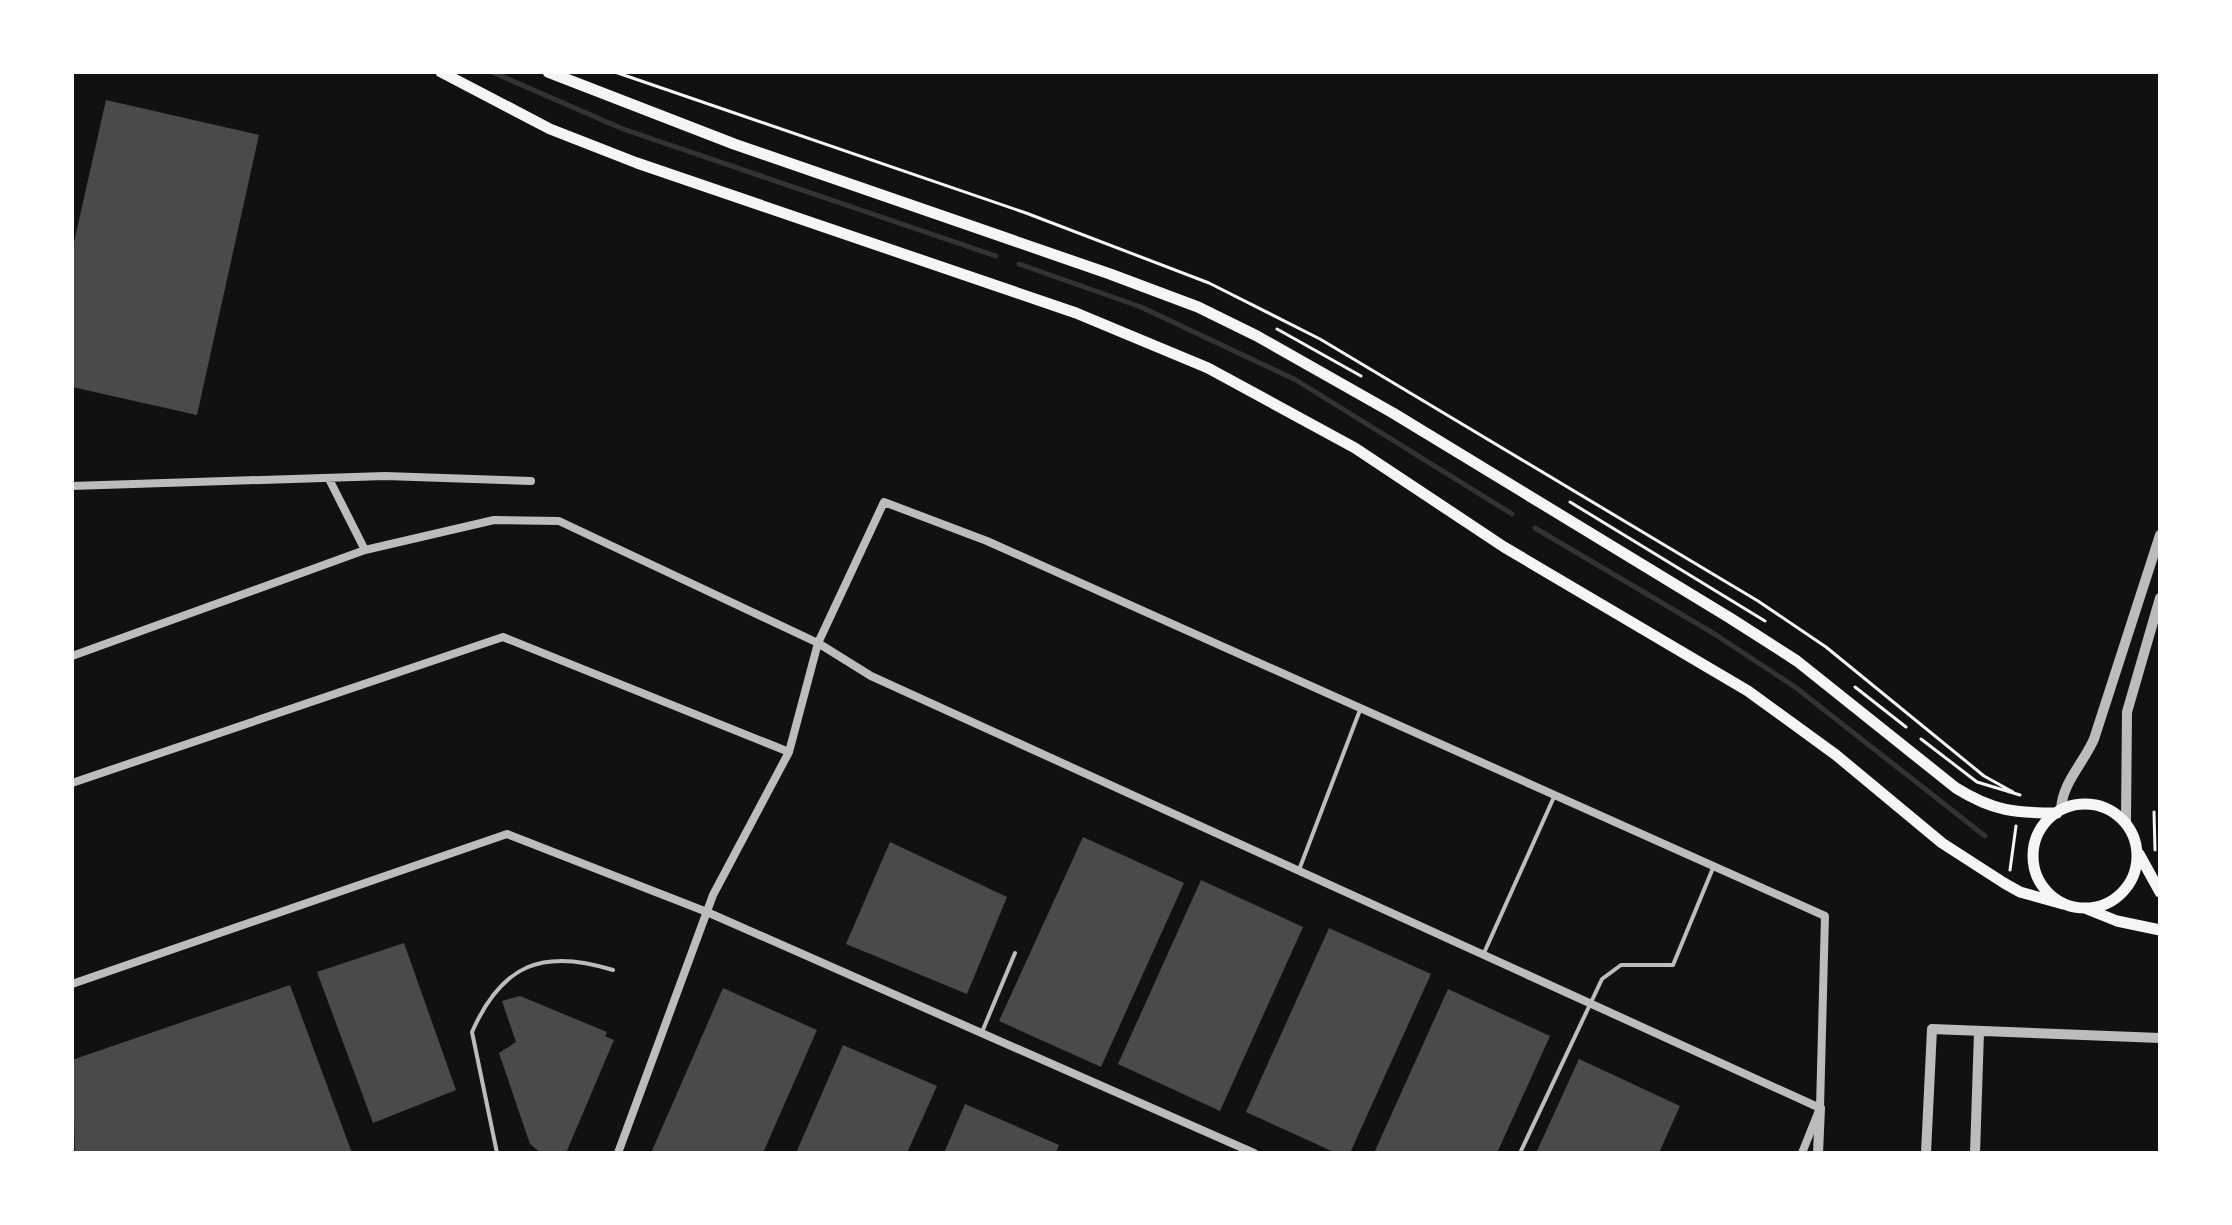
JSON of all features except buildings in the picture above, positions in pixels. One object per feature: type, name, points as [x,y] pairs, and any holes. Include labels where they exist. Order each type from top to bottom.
[{"type":"main road","points":[[441,72],[550,129],[622,158],[1076,313],[1208,368],[1355,448],[1504,547],[1748,691],[1836,755],[1942,843],[2004,883],[2020,892],[2083,907],[2117,921],[2160,930]]},
{"type":"main road","points":[[548,72],[734,144],[1095,268],[1210,313],[1393,413],[1730,618],[1797,661],[1956,788],[1983,805],[2017,813],[2059,811],[2078,805],[2095,807],[2126,821],[2144,866],[2160,892]]},
{"type":"main road","points":[[2059,811],[2037,831],[2031,847],[2031,865],[2036,881],[2063,904]]},
{"type":"main road","points":[[2083,907],[2115,899],[2127,889],[2134,875],[2137,846]]},
{"type":"street","points":[[72,486],[330,481],[399,476],[531,481]]},
{"type":"street","points":[[330,481],[365,550]]},
{"type":"street","points":[[618,1153],[707,912],[789,752],[818,643],[884,502],[987,541],[1825,916],[1818,1153]]},
{"type":"street","points":[[72,656],[365,550],[494,520],[559,521],[818,643],[871,676],[1820,1108]]},
{"type":"street","points":[[2059,811],[2064,785],[2084,761],[2094,739],[2160,535]]},
{"type":"street","points":[[2126,821],[2127,712],[2160,598]]},
{"type":"street","points":[[72,783],[503,637],[789,752]]},
{"type":"street","points":[[72,984],[507,834],[707,912],[1254,1153]]},
{"type":"street","points":[[1926,1153],[1932,1029],[2160,1038]]},
{"type":"street","points":[[1975,1153],[1979,1032]]},
{"type":"street","points":[[1802,1153],[1820,1108]]},
{"type":"lane","points":[[1298,873],[1361,708]]},
{"type":"lane","points":[[1483,956],[1555,794]]},
{"type":"lane","points":[[1520,1153],[1602,979],[1621,965],[1673,965],[1714,866]]},
{"type":"lane","points":[[982,1033],[1015,953]]},
{"type":"lane","points":[[497,1153],[472,1032],[501,982],[524,967],[564,960],[580,960],[613,970]]},
{"type":"path","points":[[1265,322],[1373,383]]},
{"type":"path","points":[[1560,495],[1775,628]]},
{"type":"path","points":[[1850,683],[1909,729]]},
{"type":"path","points":[[1920,739],[1977,782],[2020,795]]},
{"type":"path","points":[[2154,812],[2154,848]]},
{"type":"path","points":[[2009,875],[2016,822]]},
{"type":"waterway","points":[[492,72],[623,129],[996,256]]},
{"type":"waterway","points":[[1019,264],[1141,307],[1296,380],[1512,514]]},
{"type":"waterway","points":[[1535,528],[1713,633],[1795,687],[1985,836]]}]
